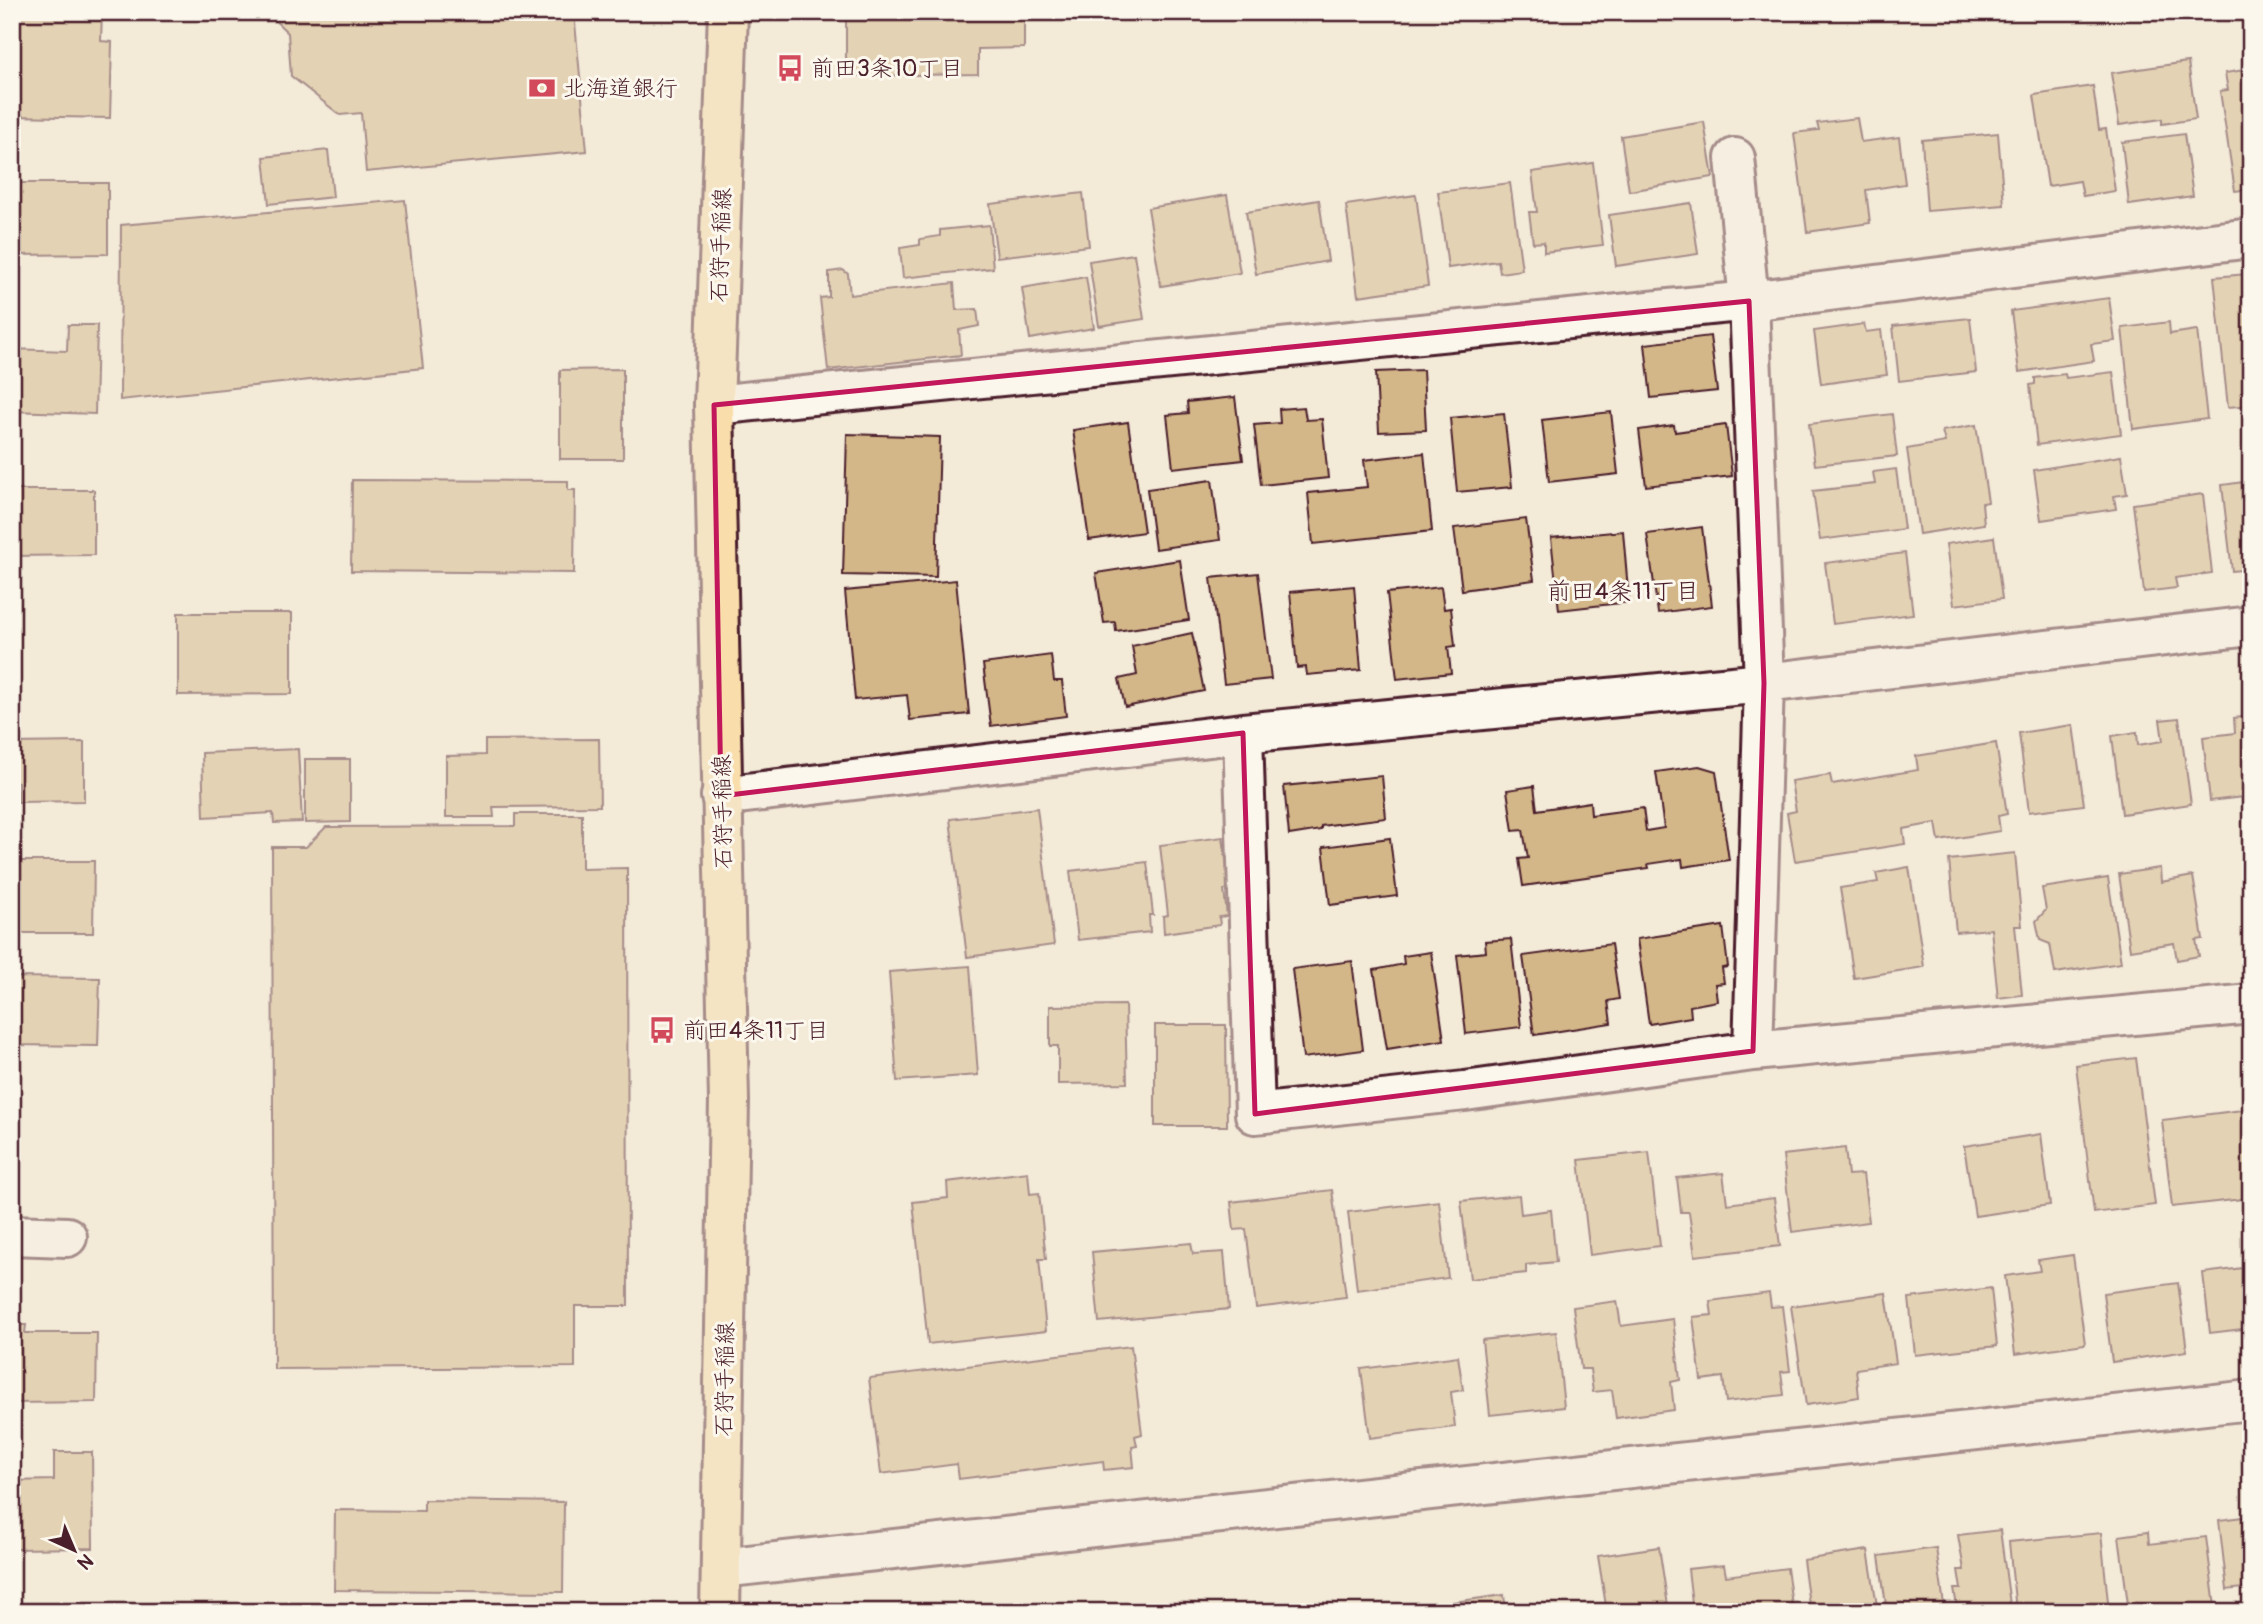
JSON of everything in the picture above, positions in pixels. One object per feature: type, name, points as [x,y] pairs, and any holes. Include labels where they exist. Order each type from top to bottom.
[{"type":"main road","name":"石狩手稲線","points":[[720,1612],[729,1101],[714,405],[728,12]]},
{"type":"street","points":[[1735,158],[1749,301],[1763,683],[1753,1051]]},
{"type":"street","points":[[714,405],[1749,301],[2251,238]]},
{"type":"street","points":[[721,796],[1243,733],[1763,683],[2251,626]]},
{"type":"street","points":[[1243,733],[1255,1114],[1465,1091],[1753,1051],[2251,1004]]},
{"type":"street","points":[[12,1235],[66,1237]]},
{"type":"street","points":[[721,1568],[2251,1400]]},
{"type":"highlighted area","points":[[1749,301],[1764,683],[1753,1051],[1255,1114],[1243,733],[721,796],[714,405]]},
{"type":"building","points":[[12,12],[102,12],[101,41],[112,42],[110,118],[12,116]]},
{"type":"building","points":[[266,12],[574,12],[587,151],[366,172],[361,113],[340,115],[291,76],[288,33]]},
{"type":"building","points":[[846,12],[1024,12],[1024,48],[978,49],[978,74],[846,76]]},
{"type":"building","points":[[2188,62],[2196,119],[2162,124],[2162,119],[2119,125],[2111,73]]},
{"type":"building","points":[[2251,69],[2251,189],[2235,191],[2220,91],[2228,90],[2225,73]]},
{"type":"building","points":[[2093,86],[2099,130],[2106,129],[2115,191],[2083,196],[2080,181],[2048,186],[2034,95]]},
{"type":"building","points":[[1857,118],[1861,142],[1899,137],[1905,184],[1866,190],[1870,223],[1807,232],[1794,133],[1819,130],[1817,123]]},
{"type":"building","points":[[1704,122],[1713,177],[1629,191],[1621,136]]},
{"type":"building","points":[[1998,133],[2004,205],[1927,211],[1922,140]]},
{"type":"building","points":[[2184,134],[2193,196],[2129,205],[2122,142]]},
{"type":"building","points":[[328,150],[333,197],[269,204],[264,157]]},
{"type":"building","points":[[1593,163],[1603,245],[1544,252],[1544,242],[1533,243],[1529,212],[1537,212],[1532,172]]},
{"type":"building","points":[[12,183],[108,183],[108,254],[12,255]]},
{"type":"building","points":[[1510,183],[1522,270],[1500,273],[1498,261],[1448,268],[1438,192]]},
{"type":"building","points":[[1083,193],[1089,246],[997,257],[990,204]]},
{"type":"building","points":[[1227,195],[1240,273],[1161,286],[1148,208]]},
{"type":"building","points":[[1416,195],[1428,286],[1358,296],[1346,205]]},
{"type":"building","points":[[405,200],[423,368],[120,400],[121,225]]},
{"type":"building","points":[[1319,200],[1328,261],[1256,274],[1246,212]]},
{"type":"building","points":[[1691,203],[1698,254],[1616,266],[1609,215]]},
{"type":"building","points":[[989,225],[993,268],[903,278],[900,248],[920,245],[920,239],[940,236],[940,230]]},
{"type":"building","points":[[1134,254],[1144,319],[1099,326],[1089,261]]},
{"type":"building","points":[[843,270],[848,274],[850,295],[954,283],[956,310],[977,309],[979,326],[959,330],[961,355],[828,370],[820,298],[829,297],[829,272]]},
{"type":"building","points":[[2247,274],[2251,288],[2251,405],[2228,407],[2214,277]]},
{"type":"building","points":[[1086,277],[1094,328],[1030,339],[1022,288]]},
{"type":"building","points":[[2109,298],[2115,341],[2091,344],[2094,361],[2019,372],[2011,311]]},
{"type":"building","points":[[1970,318],[1976,372],[1899,381],[1893,326]]},
{"type":"building","points":[[2169,322],[2170,334],[2197,330],[2207,419],[2133,429],[2122,328]]},
{"type":"building","points":[[1864,324],[1866,332],[1881,330],[1887,375],[1821,384],[1814,331]]},
{"type":"building","points":[[68,325],[97,325],[95,414],[12,411],[12,349],[67,351]]},
{"type":"building","points":[[1710,336],[1717,391],[1651,398],[1645,344]]},
{"type":"building","points":[[623,369],[623,459],[560,459],[560,370]]},
{"type":"building","points":[[1423,370],[1426,430],[1379,432],[1376,372]]},
{"type":"building","points":[[2113,372],[2121,434],[2037,445],[2030,385],[2035,384],[2035,378],[2065,374],[2066,378]]},
{"type":"building","points":[[1235,397],[1243,460],[1173,468],[1167,415],[1188,413],[1187,402]]},
{"type":"building","points":[[1304,407],[1306,420],[1322,419],[1328,478],[1261,485],[1254,425],[1280,423],[1279,409]]},
{"type":"building","points":[[1611,412],[1618,474],[1549,482],[1542,420]]},
{"type":"building","points":[[1504,413],[1512,487],[1457,492],[1450,418]]},
{"type":"building","points":[[1892,414],[1897,456],[1815,465],[1809,424]]},
{"type":"building","points":[[1128,422],[1144,532],[1089,540],[1073,430]]},
{"type":"building","points":[[1674,425],[1675,432],[1726,425],[1732,476],[1646,486],[1639,430]]},
{"type":"building","points":[[1976,425],[1988,502],[1982,503],[1984,524],[1919,534],[1907,449],[1945,442],[1942,431]]},
{"type":"building","points":[[847,434],[940,437],[936,577],[843,575]]},
{"type":"building","points":[[1424,453],[1432,531],[1313,544],[1308,493],[1367,487],[1364,460]]},
{"type":"building","points":[[2121,456],[2127,494],[2114,496],[2116,509],[2041,520],[2034,470]]},
{"type":"building","points":[[1896,469],[1904,529],[1820,540],[1813,491],[1875,484],[1873,472]]},
{"type":"building","points":[[352,480],[568,481],[568,490],[575,490],[574,573],[351,571]]},
{"type":"building","points":[[1212,480],[1220,540],[1155,549],[1147,489]]},
{"type":"building","points":[[2251,481],[2251,569],[2232,571],[2222,485]]},
{"type":"building","points":[[12,490],[94,490],[94,555],[12,556]]},
{"type":"building","points":[[2203,494],[2212,573],[2175,578],[2177,588],[2144,592],[2133,504]]},
{"type":"building","points":[[1526,519],[1534,580],[1462,590],[1454,528]]},
{"type":"building","points":[[1702,527],[1712,606],[1658,613],[1647,534]]},
{"type":"building","points":[[1623,531],[1629,602],[1559,610],[1551,538]]},
{"type":"building","points":[[1994,537],[2002,599],[1954,605],[1946,544]]},
{"type":"building","points":[[1905,553],[1913,614],[1833,624],[1825,563]]},
{"type":"building","points":[[1180,560],[1189,620],[1116,631],[1115,622],[1104,623],[1096,573]]},
{"type":"building","points":[[1258,573],[1271,679],[1224,684],[1211,578]]},
{"type":"building","points":[[956,580],[969,714],[910,720],[907,695],[855,700],[845,591]]},
{"type":"building","points":[[1354,586],[1361,670],[1307,675],[1306,667],[1297,668],[1290,592]]},
{"type":"building","points":[[1441,587],[1444,609],[1451,608],[1455,646],[1448,647],[1451,673],[1397,679],[1387,593]]},
{"type":"building","points":[[178,613],[292,613],[292,694],[178,695]]},
{"type":"building","points":[[1192,633],[1204,691],[1125,707],[1119,679],[1137,675],[1132,646]]},
{"type":"building","points":[[1051,655],[1054,681],[1062,681],[1066,716],[991,726],[983,664]]},
{"type":"building","points":[[2251,716],[2251,796],[2210,801],[2203,737],[2235,733],[2234,718]]},
{"type":"building","points":[[2179,718],[2191,804],[2122,814],[2112,736],[2137,732],[2138,745],[2163,741],[2160,720]]},
{"type":"building","points":[[2073,725],[2084,805],[2029,812],[2019,733]]},
{"type":"building","points":[[599,739],[600,806],[493,807],[494,817],[446,817],[446,756],[485,755],[485,740]]},
{"type":"building","points":[[84,742],[84,801],[18,802],[18,782],[12,782],[12,743]]},
{"type":"building","points":[[1996,743],[2007,814],[1998,816],[2000,831],[1939,841],[1936,823],[1903,829],[1905,844],[1795,861],[1787,813],[1796,811],[1791,781],[1830,775],[1832,784],[1918,770],[1916,756]]},
{"type":"building","points":[[298,749],[302,822],[274,823],[273,813],[204,817],[202,753]]},
{"type":"building","points":[[305,759],[350,759],[350,822],[305,823]]},
{"type":"building","points":[[1699,766],[1716,771],[1729,860],[1683,867],[1682,859],[1648,864],[1649,868],[1523,886],[1519,859],[1528,858],[1523,830],[1513,831],[1507,790],[1534,786],[1537,810],[1590,802],[1591,815],[1643,808],[1646,831],[1664,828],[1656,772]]},
{"type":"building","points":[[1382,776],[1386,818],[1321,826],[1321,830],[1289,835],[1284,786]]},
{"type":"building","points":[[1037,808],[1054,945],[967,957],[950,819]]},
{"type":"building","points":[[515,814],[582,814],[582,869],[627,868],[628,1306],[575,1306],[575,1367],[274,1369],[272,847],[306,847],[326,827],[515,826]]},
{"type":"building","points":[[1223,837],[1230,889],[1224,890],[1227,916],[1219,917],[1220,925],[1164,933],[1163,916],[1168,915],[1160,845]]},
{"type":"building","points":[[1390,838],[1397,896],[1330,905],[1323,847]]},
{"type":"building","points":[[2015,853],[2022,926],[2015,926],[2022,995],[1998,998],[1991,929],[1956,932],[1949,860]]},
{"type":"building","points":[[12,861],[94,861],[93,933],[12,933]]},
{"type":"building","points":[[1147,862],[1153,915],[1149,915],[1150,932],[1078,940],[1070,871]]},
{"type":"building","points":[[1909,867],[1924,967],[1854,978],[1840,888],[1878,882],[1876,873]]},
{"type":"building","points":[[2160,868],[2161,882],[2193,876],[2203,939],[2196,940],[2199,956],[2177,960],[2174,943],[2130,950],[2119,874]]},
{"type":"building","points":[[2108,878],[2121,963],[2055,973],[2050,944],[2040,940],[2036,921],[2046,910],[2042,888]]},
{"type":"building","points":[[1723,926],[1728,967],[1722,968],[1724,983],[1715,984],[1717,1001],[1690,1006],[1691,1017],[1649,1024],[1637,939]]},
{"type":"building","points":[[1511,939],[1521,1027],[1466,1034],[1457,955],[1486,952],[1485,941]]},
{"type":"building","points":[[1611,944],[1619,999],[1608,1001],[1611,1023],[1534,1035],[1523,956]]},
{"type":"building","points":[[1431,952],[1444,1040],[1387,1049],[1374,970],[1404,964],[1403,956]]},
{"type":"building","points":[[1352,961],[1363,1050],[1303,1058],[1292,969]]},
{"type":"building","points":[[970,966],[978,1075],[897,1081],[889,972]]},
{"type":"building","points":[[12,977],[100,978],[98,1046],[12,1045]]},
{"type":"building","points":[[1125,1005],[1127,1083],[1058,1084],[1058,1046],[1050,1046],[1050,1006]]},
{"type":"building","points":[[1155,1025],[1226,1025],[1227,1126],[1155,1126]]},
{"type":"building","points":[[2136,1058],[2155,1205],[2094,1213],[2076,1065]]},
{"type":"building","points":[[2251,1109],[2251,1198],[2172,1207],[2162,1120]]},
{"type":"building","points":[[2041,1134],[2050,1205],[1975,1216],[1964,1146]]},
{"type":"building","points":[[1845,1148],[1848,1175],[1863,1174],[1869,1222],[1792,1232],[1783,1155]]},
{"type":"building","points":[[1649,1152],[1660,1246],[1590,1255],[1579,1160]]},
{"type":"building","points":[[1028,1172],[1030,1194],[1039,1193],[1046,1259],[1039,1259],[1046,1331],[928,1344],[913,1202],[948,1198],[947,1182]]},
{"type":"building","points":[[1723,1173],[1727,1204],[1774,1198],[1780,1246],[1695,1256],[1689,1212],[1681,1212],[1677,1178]]},
{"type":"building","points":[[1332,1190],[1346,1297],[1256,1308],[1246,1229],[1234,1230],[1231,1202]]},
{"type":"building","points":[[1519,1195],[1521,1214],[1551,1210],[1556,1262],[1526,1265],[1526,1273],[1470,1279],[1461,1201]]},
{"type":"building","points":[[1439,1201],[1448,1278],[1357,1290],[1348,1212]]},
{"type":"building","points":[[1191,1243],[1193,1254],[1224,1252],[1229,1309],[1099,1322],[1092,1252]]},
{"type":"building","points":[[2073,1255],[2085,1344],[2015,1354],[2005,1276],[2040,1271],[2038,1260]]},
{"type":"building","points":[[2251,1267],[2251,1328],[2210,1333],[2203,1273]]},
{"type":"building","points":[[2178,1283],[2187,1351],[2112,1362],[2103,1293]]},
{"type":"building","points":[[1991,1288],[1997,1346],[1915,1355],[1909,1298]]},
{"type":"building","points":[[1769,1293],[1771,1307],[1782,1306],[1790,1371],[1781,1372],[1784,1395],[1726,1402],[1723,1377],[1701,1380],[1693,1317],[1712,1315],[1710,1301]]},
{"type":"building","points":[[1886,1293],[1896,1363],[1856,1369],[1859,1397],[1806,1405],[1791,1306]]},
{"type":"building","points":[[1617,1301],[1621,1326],[1673,1319],[1680,1380],[1671,1382],[1674,1410],[1616,1418],[1612,1390],[1593,1392],[1590,1369],[1581,1369],[1573,1307]]},
{"type":"building","points":[[12,1325],[26,1325],[25,1333],[97,1333],[96,1402],[12,1403]]},
{"type":"building","points":[[1556,1332],[1564,1407],[1490,1415],[1482,1340]]},
{"type":"building","points":[[1131,1346],[1142,1434],[1135,1436],[1137,1446],[1132,1447],[1134,1467],[1104,1470],[1103,1461],[959,1479],[957,1464],[881,1474],[869,1378]]},
{"type":"building","points":[[1458,1356],[1463,1390],[1451,1392],[1455,1427],[1370,1438],[1361,1369]]},
{"type":"building","points":[[54,1452],[92,1452],[93,1548],[12,1549],[12,1481],[54,1480]]},
{"type":"building","points":[[424,1500],[564,1502],[563,1592],[334,1590],[335,1510],[424,1511]]},
{"type":"building","points":[[2251,1516],[2251,1587],[2227,1590],[2219,1520]]},
{"type":"building","points":[[2000,1530],[2011,1612],[1958,1612],[1954,1589],[1961,1589],[1958,1570],[1964,1570],[1958,1535]]},
{"type":"building","points":[[2148,1532],[2149,1544],[2206,1537],[2215,1607],[2181,1612],[2129,1612],[2119,1536]]},
{"type":"building","points":[[2101,1533],[2109,1612],[2075,1612],[2075,1605],[2016,1611],[2009,1542]]},
{"type":"building","points":[[1659,1547],[1669,1612],[1607,1612],[1598,1556]]},
{"type":"building","points":[[1936,1548],[1945,1612],[1887,1612],[1879,1556]]},
{"type":"building","points":[[1868,1550],[1878,1612],[1810,1612],[1803,1560]]},
{"type":"building","points":[[1724,1565],[1726,1576],[1787,1568],[1793,1612],[1693,1612],[1688,1569]]},
{"type":"building","points":[[1504,1595],[1506,1612],[1418,1612],[1417,1607]]},
{"type":"place","name":"前田3条10丁目","points":[[790,68]]},
{"type":"place","name":"北海道銀行","points":[[542,88]]},
{"type":"place","name":"前田4条11丁目","points":[[662,1030]]},
{"type":"district","name":"前田4条11丁目","points":[[1623,591]]}]
